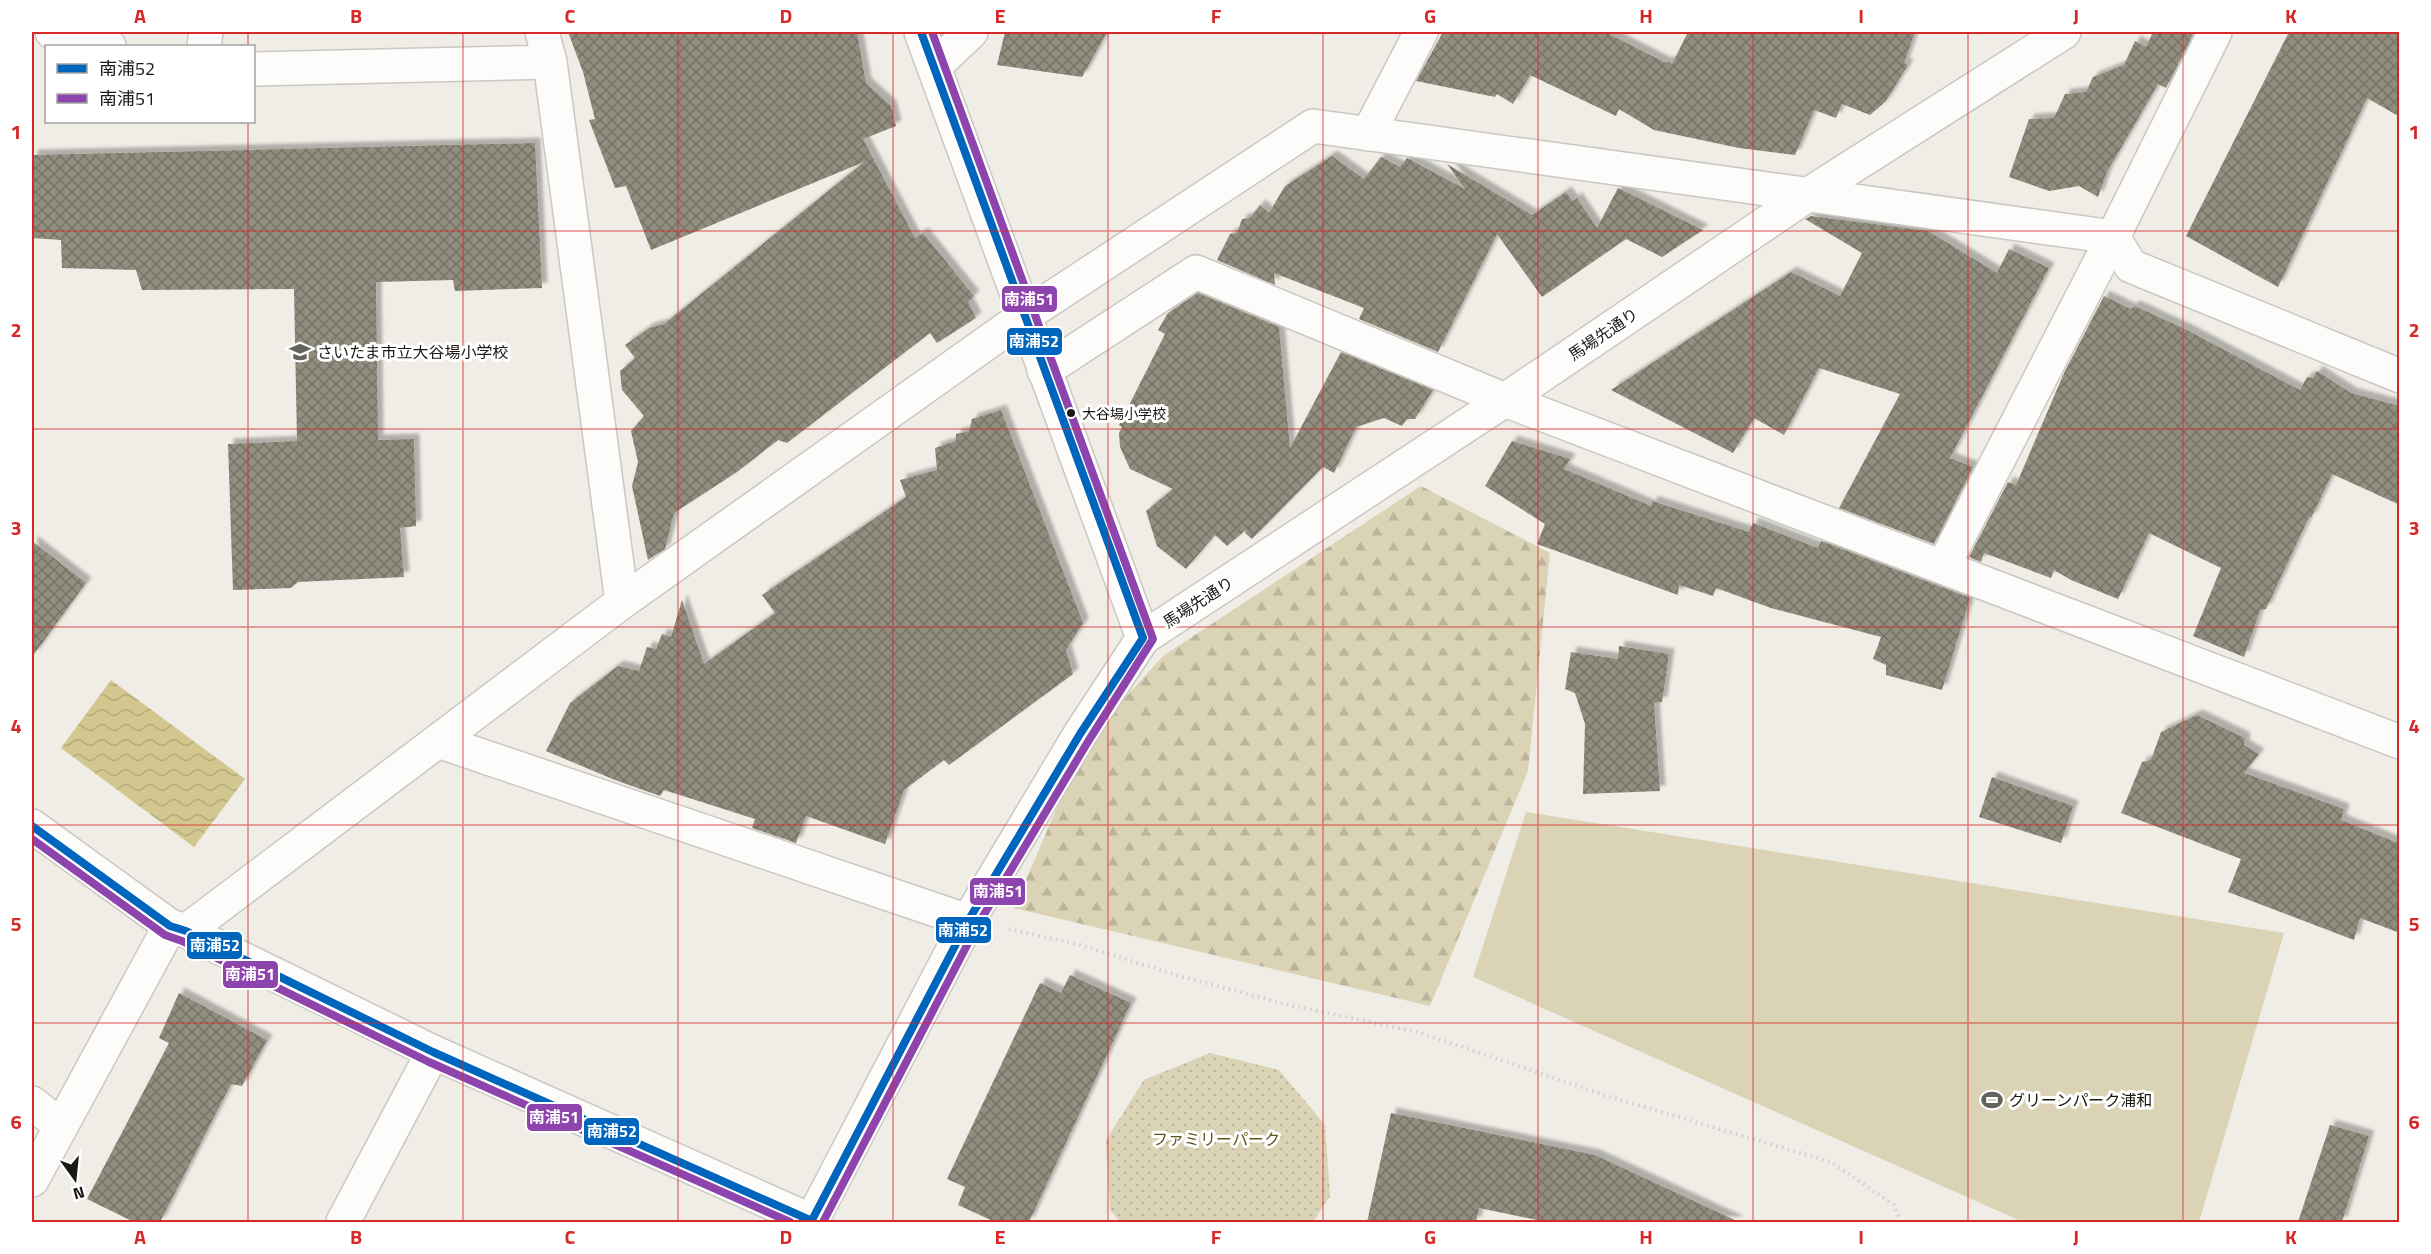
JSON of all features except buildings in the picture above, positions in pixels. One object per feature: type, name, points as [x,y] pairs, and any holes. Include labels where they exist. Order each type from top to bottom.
[{"type":"street","points":[[52,32],[105,45]]},
{"type":"street","points":[[32,826],[178,928],[433,1052],[812,1222],[968,921],[1080,734],[1143,638],[921,32]]},
{"type":"street","points":[[935,66],[971,32]]},
{"type":"street","points":[[1368,134],[1421,32]]},
{"type":"street","name":"馬場先通り","points":[[1143,638],[1505,400],[1809,194],[2064,32]]},
{"type":"street","points":[[1943,567],[2216,32]]},
{"type":"street","points":[[255,69],[546,47],[622,602]]},
{"type":"street","points":[[32,1180],[61,1126],[178,928],[438,741],[622,602],[1026,315],[1313,126],[2113,237],[2132,266],[2400,376]]},
{"type":"street","points":[[1044,371],[1196,272],[1505,400],[2400,742]]},
{"type":"street","points":[[438,741],[968,921]]},
{"type":"street","points":[[343,1222],[433,1052]]},
{"type":"street","points":[[32,1103],[61,1126]]},
{"type":"path","points":[[968,921],[1080,945],[1183,977],[1289,1005],[1418,1032],[1604,1095],[1831,1162],[1894,1205],[1900,1222]]},
{"type":"green space","points":[[1421,486],[1550,553],[1528,771],[1430,1006],[1014,908],[1085,742],[1163,656]]},
{"type":"green space","name":"グリーンパーク浦和","points":[[1526,812],[2284,933],[2199,1222],[2023,1222],[1473,977]]},
{"type":"green space","name":"ファミリーパーク","points":[[1210,1053],[1279,1070],[1325,1125],[1330,1196],[1313,1222],[1120,1222],[1110,1210],[1106,1140],[1144,1080]]},
{"type":"water","points":[[111,680],[245,779],[194,847],[61,748]]},
{"type":"transit line","name":"南浦52","points":[[811,1222],[968,921],[1080,734],[1143,638],[921,32]]},
{"type":"transit line","name":"南浦51","points":[[823,1222],[977,926],[1153,639],[932,32]]},
{"type":"transit line","name":"南浦52","points":[[32,826],[170,926],[186,931],[433,1052],[812,1221]]},
{"type":"transit line","name":"南浦51","points":[[32,839],[165,935],[182,941],[429,1062],[790,1222]]},
{"type":"place","name":"さいたま市立大谷場小学校","points":[[300,352]]},
{"type":"place","name":"大谷場小学校","points":[[1071,413]]},
{"type":"place","name":"グリーンパーク浦和","points":[[1992,1100]]}]
